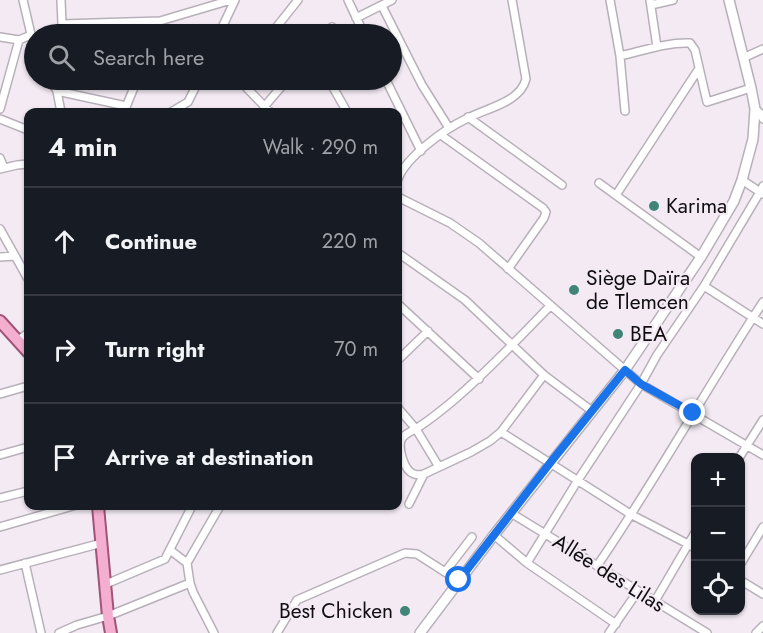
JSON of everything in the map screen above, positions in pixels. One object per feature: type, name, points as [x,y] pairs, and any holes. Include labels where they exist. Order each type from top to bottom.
[{"type":"main road","points":[[420,633],[511,513],[625,370],[734,201],[760,113],[751,88],[729,0]]},
{"type":"main road","points":[[0,321],[24,347]]},
{"type":"main road","points":[[98,510],[111,633]]},
{"type":"street","points":[[23,0],[28,24]]},
{"type":"street","points":[[62,0],[62,24],[160,21],[231,0]]},
{"type":"street","points":[[224,24],[235,0]]},
{"type":"street","points":[[279,24],[298,0]]},
{"type":"street","points":[[348,0],[359,24]]},
{"type":"street","points":[[356,18],[392,0]]},
{"type":"street","points":[[402,170],[449,128],[468,117],[513,98],[522,90],[526,79],[525,64],[513,0]]},
{"type":"street","points":[[610,0],[620,56],[626,111]]},
{"type":"street","points":[[657,47],[651,2],[673,0]]},
{"type":"street","points":[[382,6],[391,24]]},
{"type":"street","points":[[0,36],[19,40],[24,38]]},
{"type":"street","points":[[0,109],[19,40]]},
{"type":"street","points":[[620,56],[657,47],[690,44],[695,50],[707,102],[751,88]]},
{"type":"street","points":[[402,45],[422,84],[449,128]]},
{"type":"street","points":[[743,58],[763,49]]},
{"type":"street","points":[[616,195],[698,70]]},
{"type":"street","points":[[125,108],[133,90]]},
{"type":"street","points":[[178,108],[188,102],[194,90]]},
{"type":"street","points":[[248,90],[264,107],[278,90]]},
{"type":"street","points":[[335,90],[345,108]]},
{"type":"street","points":[[391,90],[400,108]]},
{"type":"street","points":[[60,108],[57,91],[121,108]]},
{"type":"street","points":[[402,112],[421,151]]},
{"type":"street","points":[[468,117],[562,185]]},
{"type":"street","points":[[0,118],[24,128]]},
{"type":"street","points":[[441,135],[546,212],[508,269]]},
{"type":"street","points":[[0,158],[2,168],[24,164]]},
{"type":"street","points":[[527,564],[657,355],[704,286],[762,190],[742,180]]},
{"type":"street","points":[[599,183],[700,257]]},
{"type":"street","points":[[402,199],[450,223],[479,243],[641,384],[763,455]]},
{"type":"street","points":[[0,229],[24,272]]},
{"type":"street","points":[[0,257],[15,256]]},
{"type":"street","points":[[402,256],[465,300],[544,375],[592,411]]},
{"type":"street","points":[[704,286],[763,324]]},
{"type":"street","points":[[597,566],[632,515],[763,302]]},
{"type":"street","points":[[402,438],[452,402],[479,379],[550,306]]},
{"type":"street","points":[[402,308],[479,379]]},
{"type":"street","points":[[402,356],[428,331]]},
{"type":"street","points":[[18,340],[24,336]]},
{"type":"street","points":[[402,457],[410,472],[416,475],[424,474],[471,452],[501,432],[544,375]]},
{"type":"street","points":[[0,394],[24,387]]},
{"type":"street","points":[[402,413],[416,429],[439,467]]},
{"type":"street","points":[[742,453],[763,420]]},
{"type":"street","points":[[501,432],[632,515],[691,546]]},
{"type":"street","points":[[0,454],[24,448]]},
{"type":"street","points":[[409,504],[424,474]]},
{"type":"street","points":[[0,498],[24,492]]},
{"type":"street","points":[[0,527],[59,510]]},
{"type":"street","points":[[106,584],[165,559],[190,510]]},
{"type":"street","points":[[211,632],[190,584],[187,562],[218,510]]},
{"type":"street","name":"Allée des Lilas","points":[[511,513],[707,633]]},
{"type":"street","points":[[743,561],[763,527]]},
{"type":"street","points":[[494,535],[527,564],[616,624]]},
{"type":"street","points":[[445,572],[472,537]]},
{"type":"street","points":[[655,601],[691,539]]},
{"type":"street","points":[[0,570],[102,543]]},
{"type":"street","points":[[170,550],[187,562]]},
{"type":"street","points":[[277,633],[297,600],[401,555],[417,554],[459,580]]},
{"type":"street","points":[[25,563],[41,633]]},
{"type":"street","points":[[745,583],[763,594]]},
{"type":"street","points":[[59,633],[190,584]]},
{"type":"street","points":[[609,633],[638,591]]},
{"type":"street","points":[[756,633],[763,626]]},
{"type":"place","name":"Karima","points":[[654,206]]},
{"type":"place","name":"Siège Daïra de Tlemcen","points":[[574,290]]},
{"type":"place","name":"BEA","points":[[618,334]]},
{"type":"place","name":"Best Chicken","points":[[405,611]]},
{"type":"route","points":[[459,580],[625,370],[641,384],[693,413]]}]
